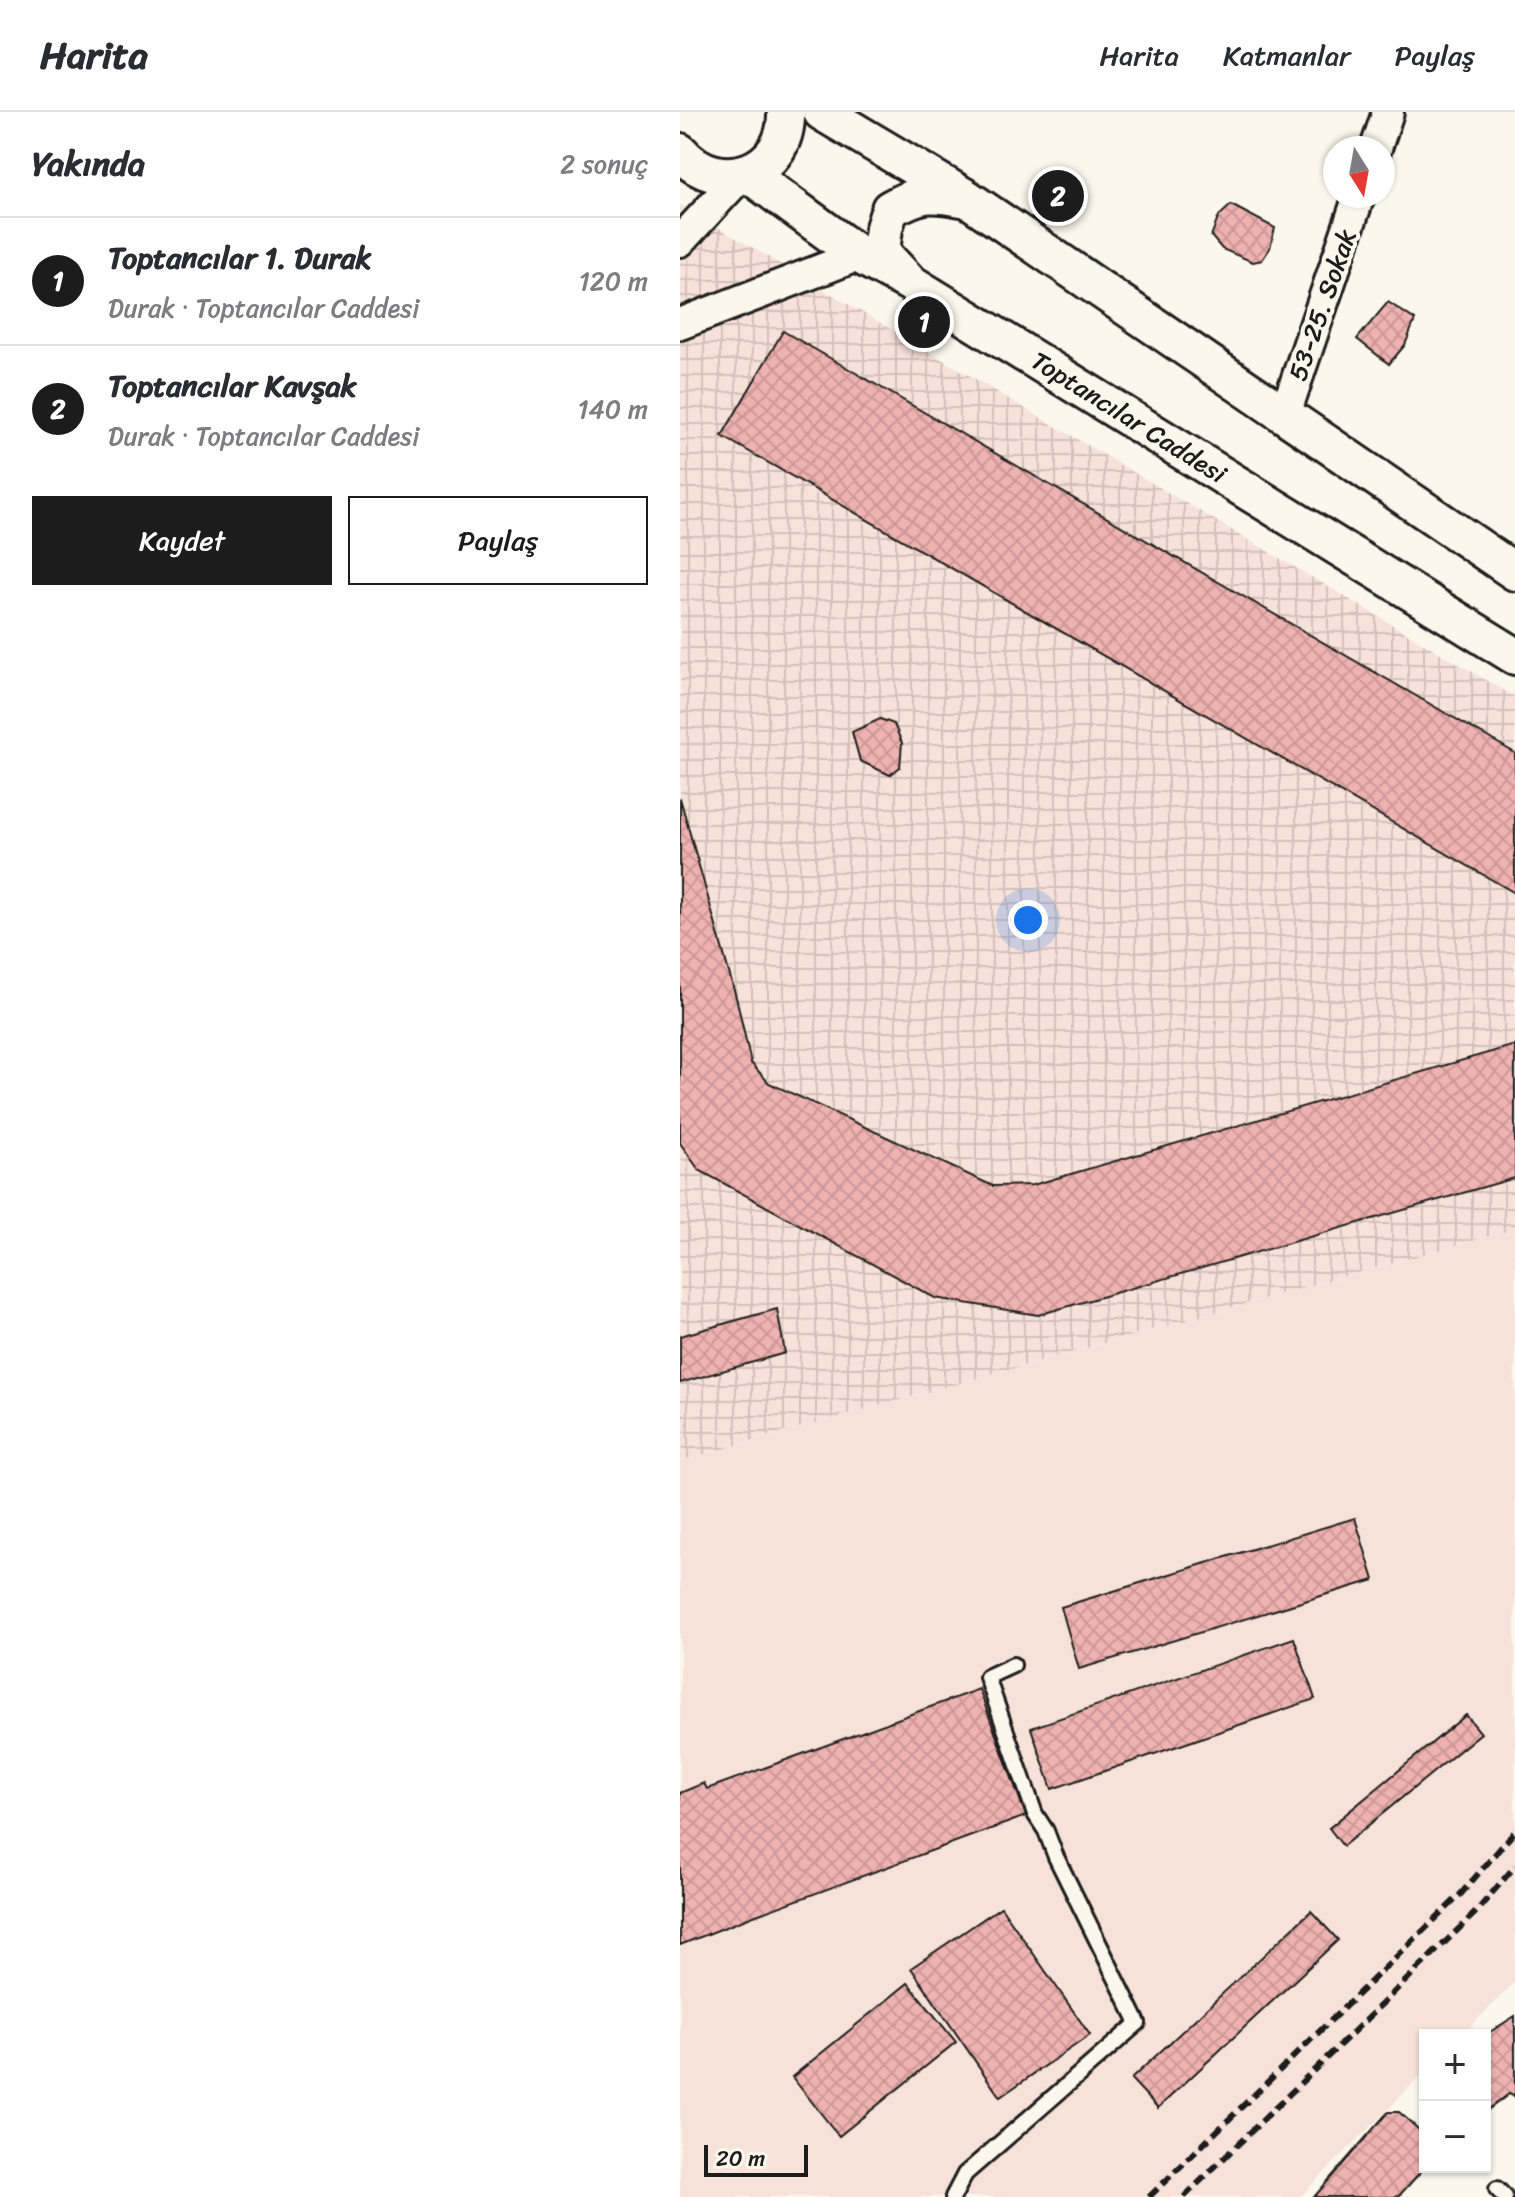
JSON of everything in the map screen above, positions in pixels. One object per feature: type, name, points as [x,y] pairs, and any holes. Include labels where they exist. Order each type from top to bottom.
[{"type":"street","points":[[680,241],[745,174],[765,162],[779,147],[786,127],[786,112]]},
{"type":"street","points":[[822,112],[968,199],[1515,572]]},
{"type":"street","points":[[1380,136],[1388,112]]},
{"type":"street","points":[[680,152],[706,171],[726,176],[745,174]]},
{"type":"street","name":"Toptancılar Caddesi","points":[[745,174],[859,255],[907,281],[1515,656]]},
{"type":"street","points":[[907,281],[881,252],[890,209],[908,199],[934,193],[968,199]]},
{"type":"street","name":"53-25. Sokak","points":[[1285,414],[1355,208]]},
{"type":"street","points":[[680,324],[859,255]]},
{"type":"lane","points":[[953,2197],[965,2174],[1138,2023],[1035,1814],[987,1677],[1013,1665]]},
{"type":"shaded area","points":[[680,205],[1515,697],[1515,1229],[680,1461]]},
{"type":"shaded area","points":[[1515,1229],[1515,1982],[1468,2029],[1419,2029],[1419,2078],[1300,2197],[680,2197],[680,1461]]},
{"type":"building","points":[[1231,205],[1275,228],[1270,248],[1262,260],[1253,262],[1222,249],[1211,236],[1219,216]]},
{"type":"building","points":[[1388,302],[1415,320],[1405,345],[1389,364],[1357,339]]},
{"type":"building","points":[[783,331],[1515,753],[1515,893],[722,436]]},
{"type":"building","points":[[880,719],[894,724],[902,743],[900,767],[890,775],[860,761],[852,732]]},
{"type":"building","points":[[680,798],[737,1001],[751,1063],[769,1083],[993,1186],[1033,1185],[1515,1045],[1515,1178],[1038,1315],[935,1298],[699,1170],[680,1143]]},
{"type":"building","points":[[777,1309],[785,1353],[680,1383],[680,1336]]},
{"type":"building","points":[[1355,1518],[1374,1580],[1079,1669],[1061,1607]]},
{"type":"building","points":[[1294,1638],[1315,1699],[1052,1789],[1031,1728]]},
{"type":"building","points":[[979,1689],[1026,1816],[680,1945],[680,1793],[704,1783],[707,1789]]},
{"type":"building","points":[[1466,1715],[1481,1733],[1343,1846],[1329,1828]]},
{"type":"building","points":[[1001,1907],[1090,2035],[1000,2097],[911,1968]]},
{"type":"building","points":[[1311,1911],[1338,1940],[1158,2108],[1131,2079]]},
{"type":"building","points":[[908,1983],[956,2042],[839,2136],[792,2077]]},
{"type":"building","points":[[1515,2016],[1515,2097],[1509,2094],[1491,2108],[1491,2101],[1491,2031]]},
{"type":"building","points":[[1388,2112],[1399,2112],[1419,2130],[1420,2173],[1398,2197],[1314,2197]]},
{"type":"railway","points":[[1149,2197],[1460,1895],[1515,1831]]},
{"type":"railway","points":[[1184,2197],[1475,1913],[1515,1866]]},
{"type":"place","name":"Toptancılar Kavşak","points":[[1058,196]]},
{"type":"place","name":"Toptancılar 1. Durak","points":[[924,322]]}]
